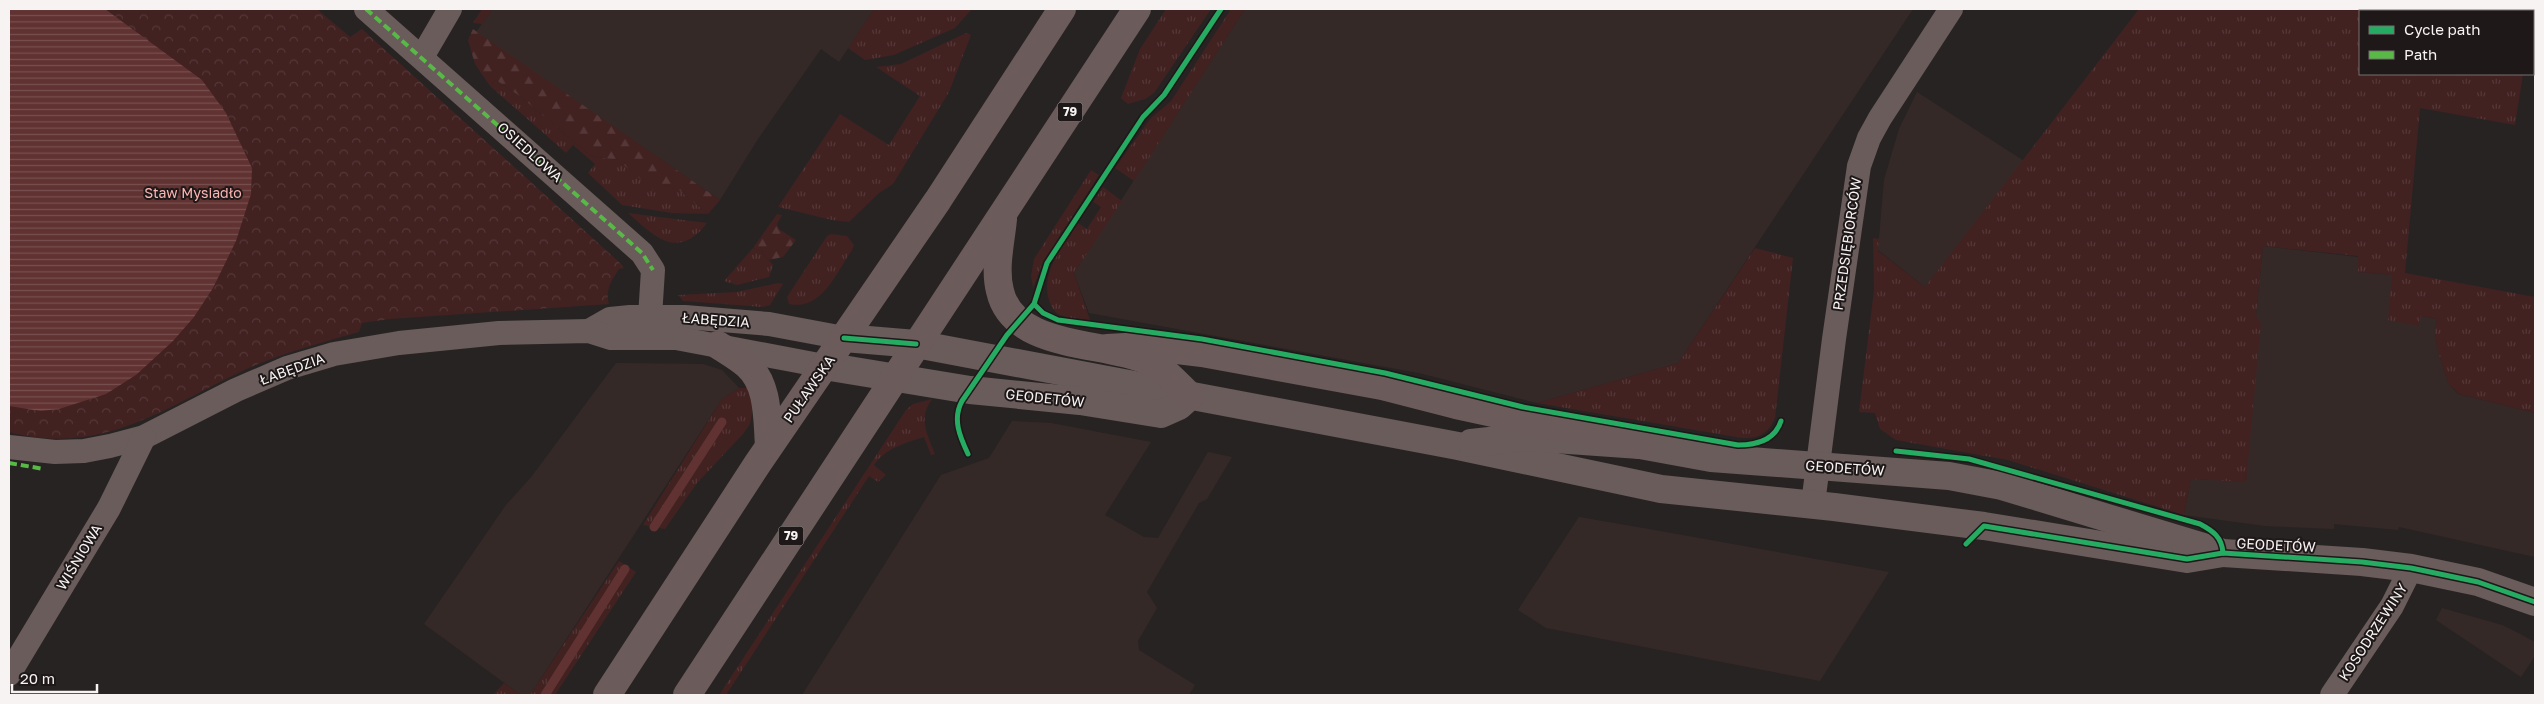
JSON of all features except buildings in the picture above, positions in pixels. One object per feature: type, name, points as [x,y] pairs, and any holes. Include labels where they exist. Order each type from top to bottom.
[{"type":"main road","name":"PUŁAWSKA","points":[[607,695],[769,446],[938,200],[1062,9]]},
{"type":"main road","name":"79","points":[[687,695],[1137,9]]},
{"type":"main road","points":[[1003,215],[998,269],[1000,291],[1018,323],[1057,339],[1108,348],[1141,358],[1160,368],[1190,396]]},
{"type":"main road","points":[[718,345],[748,366],[760,383],[765,400],[769,446]]},
{"type":"main road","points":[[1108,348],[1144,346],[1202,353],[1382,386],[1456,405],[1640,445]]},
{"type":"street","name":"OSIEDLOWA","points":[[366,9],[422,56],[642,253],[653,270],[650,317]]},
{"type":"street","points":[[422,56],[450,9]]},
{"type":"street","name":"PRZEDSIĘBIORCÓW","points":[[1813,504],[1834,338],[1859,166],[1868,138],[1951,9]]},
{"type":"street","name":"ŁABĘDZIA","points":[[589,331],[610,319],[650,317],[768,324],[844,338]]},
{"type":"street","name":"ŁABĘDZIA","points":[[9,447],[38,452],[84,451],[144,437],[236,390],[287,368],[334,354],[399,343],[499,333],[589,331],[611,338],[676,338],[824,366]]},
{"type":"street","name":"GEODETÓW","points":[[844,338],[916,344],[1458,446],[1661,489],[1813,504],[2000,528],[2187,559],[2223,553],[2353,561],[2411,568],[2478,582],[2535,602]]},
{"type":"street","name":"GEODETÓW","points":[[824,366],[895,376],[970,390],[1080,400],[1161,414],[1174,409],[1190,396]]},
{"type":"street","name":"WIŚNIOWA","points":[[9,674],[109,508],[144,437]]},
{"type":"street","name":"GEODETÓW","points":[[1458,446],[1485,440],[1526,437],[1640,445],[1711,458],[1949,476],[2002,486],[2223,553]]},
{"type":"street","name":"KOSODRZEWINY","points":[[2332,695],[2392,606],[2411,568]]},
{"type":"shaded area","points":[[9,9],[105,9],[202,80],[226,113],[252,168],[251,194],[236,241],[213,288],[194,317],[173,341],[136,375],[106,394],[59,409],[41,411],[9,406]]},
{"type":"shaded area","points":[[493,9],[874,9],[839,62],[821,49],[758,139],[720,200],[476,32]]},
{"type":"shaded area","points":[[1245,9],[1913,9],[1678,363],[1537,403],[1419,373],[1089,313],[1074,273]]},
{"type":"shaded area","points":[[1917,92],[2024,161],[1925,287],[1878,250],[1884,180],[1899,129]]},
{"type":"shaded area","points":[[2263,246],[2358,257],[2358,272],[2392,275],[2418,326],[2421,316],[2437,319],[2435,332],[2437,348],[2448,383],[2458,394],[2535,413],[2535,557],[2399,527],[2398,530],[2334,524],[2334,529],[2265,526],[2184,515],[2191,479],[2246,481],[2256,315]]},
{"type":"shaded area","points":[[616,363],[703,364],[722,370],[739,388],[722,399],[530,695],[521,695],[424,624],[506,505],[532,476]]},
{"type":"shaded area","points":[[1012,421],[1051,423],[1151,442],[1105,515],[1144,537],[1158,538],[1208,452],[1232,457],[1207,499],[1199,503],[1147,592],[1157,608],[1138,641],[1139,650],[1195,685],[1189,695],[802,695],[941,475],[989,458]]},
{"type":"shaded area","points":[[1579,517],[1889,572],[1820,681],[1546,628],[1518,610]]},
{"type":"shaded area","points":[[2442,608],[2502,625],[2535,642],[2535,656],[2521,677],[2436,620]]},
{"type":"green space","name":"Staw Mysiadło","points":[[9,9],[317,9],[350,37],[362,29],[619,262],[624,268],[619,269],[610,286],[608,294],[609,304],[390,319],[362,323],[359,332],[296,350],[266,361],[155,415],[128,426],[100,434],[72,438],[41,438],[9,432]]},
{"type":"green space","points":[[482,9],[493,9],[482,24],[473,23]]},
{"type":"green space","points":[[874,9],[978,9],[971,10],[955,28],[894,55],[865,60],[848,48]]},
{"type":"green space","points":[[1166,9],[1211,9],[1154,93],[1145,99],[1128,104],[1121,98],[1140,49]]},
{"type":"green space","points":[[1231,9],[1245,9],[1134,181],[1115,168],[1150,119],[1171,101]]},
{"type":"green space","points":[[2139,9],[2532,9],[2359,10],[2359,75],[2523,75],[2515,125],[2420,108],[2405,273],[2535,297],[2535,413],[2459,394],[2448,383],[2437,348],[2435,332],[2437,319],[2421,316],[2419,326],[2388,320],[2392,275],[2358,272],[2358,256],[2263,246],[2256,315],[2261,324],[2246,482],[2191,479],[2184,515],[2008,460],[1896,440],[1880,429],[1875,413],[1859,412],[1874,290],[1873,238],[1879,239],[1878,251],[1925,287]]},
{"type":"green space","points":[[473,29],[720,200],[708,214],[679,190],[665,185],[658,194],[618,160],[591,156],[521,97],[496,80],[490,86],[475,64],[468,40]]},
{"type":"green space","points":[[966,33],[971,35],[949,92],[893,184],[879,193],[849,222],[832,220],[778,207],[840,114],[889,145],[920,96],[876,67],[901,64]]},
{"type":"green space","points":[[496,80],[521,97],[591,156],[618,160],[658,193],[665,185],[679,190],[708,214],[672,213],[622,205],[588,173],[595,164],[573,145],[566,153],[490,86]]},
{"type":"green space","points":[[1091,170],[1099,175],[1043,262],[1033,288],[1031,276],[1034,259]]},
{"type":"green space","points":[[1103,187],[1122,201],[1074,273],[1090,320],[1063,316],[1054,311],[1049,300],[1047,289],[1051,269],[1060,250],[1078,223],[1087,229],[1101,207],[1093,202]]},
{"type":"green space","points":[[628,213],[707,223],[686,241],[676,243],[657,237]]},
{"type":"green space","points":[[777,214],[782,215],[777,224],[779,229],[796,240],[783,257],[769,260],[762,252],[753,248]]},
{"type":"green space","points":[[831,234],[847,236],[854,245],[852,250],[834,279],[819,296],[811,302],[801,305],[789,304],[787,297],[827,236]]},
{"type":"green space","points":[[753,248],[762,252],[773,265],[769,277],[737,285],[724,281]]},
{"type":"green space","points":[[1755,248],[1793,258],[1775,418],[1770,428],[1763,434],[1742,438],[1537,403],[1678,363]]},
{"type":"green space","points":[[778,283],[783,284],[770,305],[763,307],[683,301],[678,295],[737,292]]},
{"type":"green space","points":[[739,388],[748,388],[753,407],[750,424],[743,434],[697,483],[665,529],[643,525],[722,399]]},
{"type":"green space","points":[[932,399],[925,413],[925,426],[935,454],[931,455],[924,437],[896,447],[879,459],[874,465],[886,475],[878,482],[869,476],[726,695],[719,695],[906,410],[913,404]]},
{"type":"green space","points":[[619,561],[636,572],[555,695],[530,695]]},
{"type":"green space","points":[[504,683],[521,695],[493,695]]},
{"type":"waterway","points":[[654,527],[722,422]]},
{"type":"waterway","points":[[545,695],[625,569]]},
{"type":"marked path","points":[[366,9],[642,253],[653,270]]},
{"type":"marked path","points":[[9,463],[44,469]]},
{"type":"cycle path","points":[[968,454],[960,435],[957,421],[962,401],[1007,335],[1034,304],[1047,263],[1143,117],[1164,95],[1221,9]]},
{"type":"cycle path","points":[[1034,304],[1043,313],[1058,320],[1202,339],[1385,373],[1523,407],[1738,445],[1752,444],[1770,437],[1781,421]]},
{"type":"cycle path","points":[[844,338],[916,344]]},
{"type":"cycle path","points":[[1896,451],[1969,459],[2200,524],[2216,535],[2221,543],[2223,553]]},
{"type":"cycle path","points":[[1966,544],[1984,526],[2187,559],[2223,553],[2362,562],[2411,568],[2478,582],[2535,602]]}]
